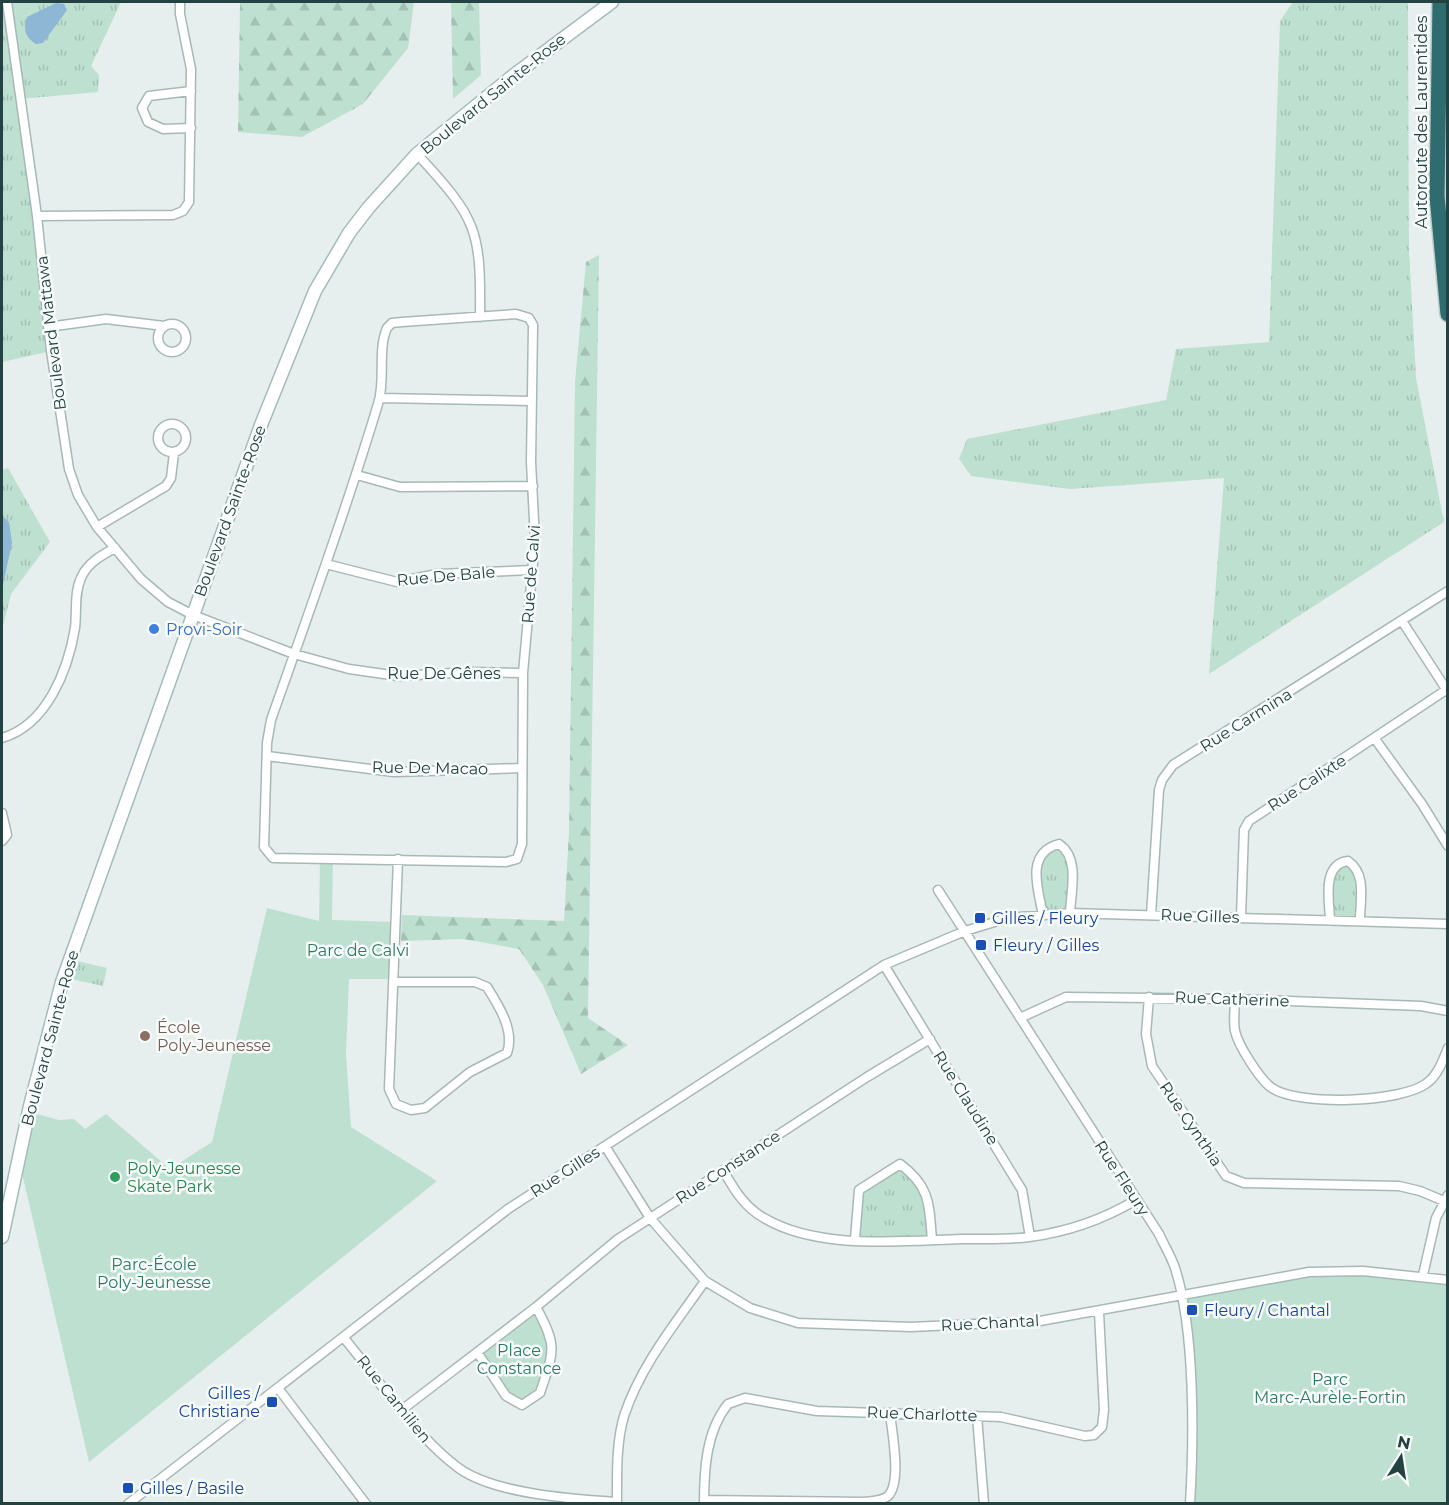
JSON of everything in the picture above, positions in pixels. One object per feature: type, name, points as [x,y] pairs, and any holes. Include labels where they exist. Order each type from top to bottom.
[{"type":"highway","name":"Autoroute des Laurentides","points":[[1440,2],[1437,203],[1448,314]]},
{"type":"street","name":"Boulevard Mattawa","points":[[7,2],[37,216],[48,327],[69,469],[78,495],[97,527],[157,595],[193,615]]},
{"type":"street","points":[[37,216],[173,215],[183,211],[189,202],[191,69],[180,14],[180,2]]},
{"type":"street","name":"Boulevard Sainte-Rose","points":[[2,1237],[30,1106],[62,982],[261,425],[315,291],[349,233],[369,207],[417,154],[514,75],[612,2]]},
{"type":"street","points":[[191,91],[149,96],[142,108],[148,122],[163,129],[191,128]]},
{"type":"street","points":[[417,154],[455,194],[473,226],[481,258],[480,317]]},
{"type":"street","name":"Rue de Calvi","points":[[516,314],[529,318],[533,325],[531,401],[535,540],[523,673],[522,843],[517,859],[506,862],[273,858],[267,854],[264,847],[267,756],[271,720],[326,564],[339,518],[357,475],[380,398],[387,328],[392,323],[516,314]]},
{"type":"street","points":[[48,327],[106,319],[164,326]]},
{"type":"street","points":[[380,398],[531,401]]},
{"type":"street","points":[[97,527],[166,486],[171,478],[174,453]]},
{"type":"street","points":[[357,475],[399,487],[533,486]]},
{"type":"street","points":[[2,738],[32,718],[49,700],[69,654],[81,577],[98,557],[115,548]]},
{"type":"street","name":"Rue De Bale","points":[[326,564],[397,582],[437,574],[532,570]]},
{"type":"street","name":"Rue Carmina","points":[[1151,915],[1159,790],[1162,780],[1173,765],[1448,591]]},
{"type":"street","name":"Rue De Gênes","points":[[193,615],[294,654],[349,669],[398,676],[523,673]]},
{"type":"street","points":[[1402,621],[1447,691]]},
{"type":"street","name":"Rue Calixte","points":[[1241,917],[1244,830],[1249,821],[1447,691]]},
{"type":"street","points":[[1375,739],[1422,804],[1448,846]]},
{"type":"street","name":"Rue De Macao","points":[[267,756],[394,771],[522,768]]},
{"type":"street","points":[[2,813],[7,836],[2,841]]},
{"type":"street","points":[[1043,915],[1036,875],[1038,858],[1049,847],[1059,844],[1068,850],[1072,862],[1070,913]]},
{"type":"street","points":[[393,982],[474,982],[487,987],[512,1041],[507,1053],[470,1072],[424,1108],[411,1110],[396,1104],[389,1089],[393,982],[398,859]]},
{"type":"street","points":[[1330,919],[1329,884],[1334,867],[1341,862],[1348,861],[1360,876],[1360,920]]},
{"type":"street","name":"Rue Fleury","points":[[939,890],[1159,1234],[1174,1267],[1181,1293],[1191,1372],[1190,1503]]},
{"type":"street","name":"Rue Gilles","points":[[129,1503],[508,1209],[884,964],[965,931],[1008,918],[1070,913],[1448,924]]},
{"type":"street","name":"Rue Claudine","points":[[884,964],[1022,1190],[1030,1237]]},
{"type":"street","name":"Rue Catherine","points":[[1020,1018],[1066,997],[1235,999],[1421,1006],[1448,1011]]},
{"type":"street","name":"Rue Cynthia","points":[[1149,997],[1146,1035],[1152,1066],[1226,1176],[1244,1183],[1399,1186],[1446,1198]]},
{"type":"street","points":[[1235,999],[1235,1031],[1257,1072],[1269,1087],[1285,1096],[1366,1100],[1409,1094],[1429,1082],[1441,1066],[1448,1048]]},
{"type":"street","name":"Rue Constance","points":[[403,1408],[536,1307],[618,1239],[930,1039]]},
{"type":"street","name":"Rue Chantal","points":[[605,1146],[650,1218],[705,1281],[750,1308],[798,1323],[911,1327],[1040,1321],[1099,1312],[1181,1293],[1308,1272],[1363,1271],[1423,1275],[1448,1280]]},
{"type":"street","points":[[855,1239],[859,1190],[900,1164],[912,1173],[928,1197],[932,1240]]},
{"type":"street","points":[[723,1170],[735,1192],[750,1208],[765,1219],[812,1237],[932,1240],[1030,1237],[1103,1219],[1136,1200]]},
{"type":"street","points":[[1423,1275],[1436,1218],[1446,1198]]},
{"type":"street","points":[[617,1503],[618,1453],[624,1417],[647,1364],[705,1281]]},
{"type":"street","points":[[477,1352],[506,1396],[522,1405],[540,1393],[553,1354],[551,1335],[536,1307]]},
{"type":"street","name":"Rue Charlotte","points":[[704,1502],[704,1470],[712,1435],[728,1404],[745,1398],[817,1411],[1001,1417],[1085,1436],[1094,1436],[1102,1426],[1104,1410],[1099,1312]]},
{"type":"street","name":"Rue Camilien","points":[[344,1338],[403,1408],[430,1445],[462,1470],[513,1489],[617,1503]]},
{"type":"street","points":[[278,1388],[366,1503]]},
{"type":"street","points":[[704,1502],[865,1502],[881,1500],[888,1496],[894,1485],[890,1413]]},
{"type":"street","points":[[977,1416],[984,1503]]},
{"type":"green space","points":[[2,2],[121,2],[91,66],[99,75],[98,92],[20,99],[51,351],[2,362]]},
{"type":"green space","points":[[240,2],[414,2],[408,48],[363,104],[302,137],[238,132]]},
{"type":"green space","points":[[451,2],[479,2],[481,75],[453,99]]},
{"type":"green space","points":[[1293,2],[1408,2],[1409,250],[1416,378],[1444,522],[1209,674],[1224,478],[1070,489],[971,476],[959,459],[967,439],[1166,400],[1176,349],[1269,342],[1280,21]]},
{"type":"green space","points":[[599,255],[588,1018],[628,1045],[581,1074],[543,985],[519,949],[464,939],[401,941],[402,915],[564,921],[569,832],[575,382],[586,262]]},
{"type":"green space","points":[[8,468],[50,542],[11,594],[2,630],[2,470]]},
{"type":"green space","points":[[1049,847],[1068,850],[1070,913],[1043,915],[1038,858]]},
{"type":"green space","name":"Parc-École Poly-Jeunesse","points":[[320,858],[333,858],[332,920],[396,922],[393,979],[349,979],[346,1055],[351,1127],[437,1181],[89,1462],[22,1173],[34,1113],[59,1120],[74,1119],[85,1129],[106,1114],[170,1169],[212,1142],[267,908],[319,921]]},
{"type":"green space","points":[[1341,862],[1355,866],[1360,920],[1330,919],[1334,867]]},
{"type":"green space","points":[[77,961],[107,968],[103,986],[71,979]]},
{"type":"green space","points":[[900,1164],[928,1197],[932,1240],[855,1239],[859,1190]]},
{"type":"green space","name":"Parc Marc-Aurèle-Fortin","points":[[1309,1272],[1447,1280],[1447,1503],[1190,1503],[1191,1372],[1181,1293]]},
{"type":"green space","name":"Place Constance","points":[[536,1307],[551,1335],[540,1393],[522,1405],[506,1396],[477,1352]]},
{"type":"water","points":[[56,3],[64,4],[67,10],[43,43],[36,44],[29,39],[26,33],[27,17]]},
{"type":"water","points":[[2,516],[9,522],[12,543],[2,589]]},
{"type":"place","name":"Provi-Soir","points":[[154,629]]},
{"type":"place","name":"Gilles / Fleury","points":[[980,918]]},
{"type":"place","name":"Fleury / Gilles","points":[[981,945]]},
{"type":"place","name":"École Poly-Jeunesse","points":[[145,1036]]},
{"type":"place","name":"Poly-Jeunesse Skate Park","points":[[115,1177]]},
{"type":"place","name":"Fleury / Chantal","points":[[1192,1310]]},
{"type":"place","name":"Gilles / Christiane","points":[[272,1402]]},
{"type":"place","name":"Gilles / Basile","points":[[128,1488]]},
{"type":"park label","name":"Parc de Calvi","points":[[358,950]]}]
